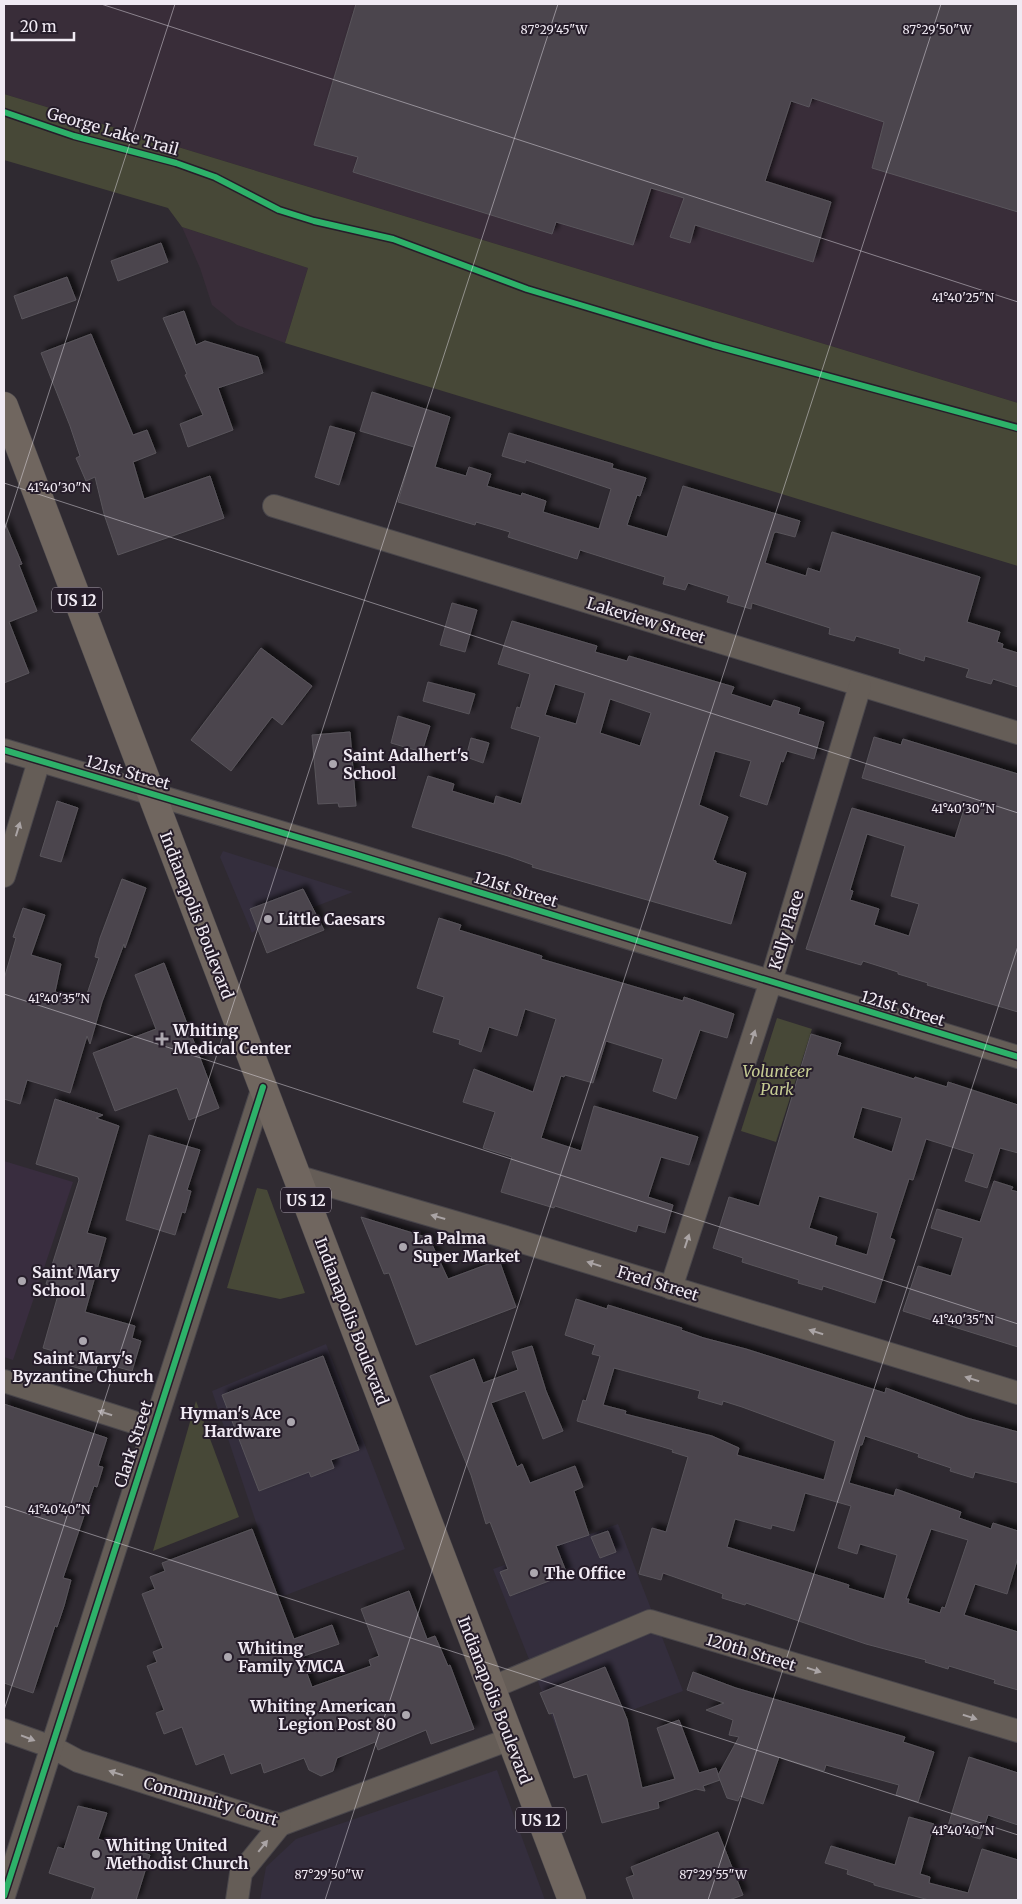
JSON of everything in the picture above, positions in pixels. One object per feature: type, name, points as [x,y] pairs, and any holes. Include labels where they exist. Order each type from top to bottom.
[{"type":"main road","name":"Indianapolis Boulevard","points":[[4,406],[572,1900]]},
{"type":"street","name":"Lakeview Street","points":[[274,506],[1018,733]]},
{"type":"street","name":"Kelly Place","points":[[672,1288],[771,981],[860,686]]},
{"type":"street","name":"121st Street","points":[[4,750],[771,981],[1018,1058]]},
{"type":"street","points":[[4,876],[39,761]]},
{"type":"street","name":"Clark Street","points":[[4,1896],[152,1428],[244,1149],[262,1087]]},
{"type":"street","name":"Fred Street","points":[[296,1176],[1018,1394]]},
{"type":"street","points":[[4,1381],[152,1428]]},
{"type":"street","name":"120th Street","points":[[491,1688],[650,1621],[1018,1731]]},
{"type":"street","name":"Community Court","points":[[4,1730],[52,1747],[78,1761],[280,1825],[510,1739]]},
{"type":"street","points":[[237,1900],[241,1873],[280,1825]]},
{"type":"shaded area","points":[[4,4],[1018,4],[1018,403],[4,94]]},
{"type":"shaded area","points":[[182,227],[308,268],[285,343],[237,325],[212,305],[200,268]]},
{"type":"shaded area","points":[[223,851],[353,892],[257,929],[252,933],[220,857]]},
{"type":"shaded area","name":"Saint Mary School","points":[[4,1161],[73,1182],[13,1360],[4,1357]]},
{"type":"shaded area","points":[[326,1344],[405,1549],[281,1597],[212,1391]]},
{"type":"shaded area","points":[[618,1524],[683,1691],[560,1737],[493,1569]]},
{"type":"shaded area","points":[[497,1770],[545,1900],[260,1900],[266,1867],[296,1839]]},
{"type":"green space","points":[[4,94],[1018,403],[1018,566],[285,343],[308,268],[182,227],[168,208],[4,160]]},
{"type":"green space","name":"Volunteer Park","points":[[777,1018],[812,1029],[776,1142],[741,1131]]},
{"type":"green space","points":[[257,1188],[267,1190],[305,1293],[280,1299],[227,1288]]},
{"type":"green space","points":[[196,1401],[239,1517],[153,1551]]},
{"type":"building","points":[[356,4],[1018,4],[1018,212],[872,168],[884,122],[812,98],[809,107],[791,101],[765,181],[831,202],[813,262],[695,225],[690,243],[670,237],[684,198],[651,188],[633,245],[556,222],[552,234],[353,172],[358,157],[314,145]]},
{"type":"building","points":[[161,243],[168,262],[118,281],[111,261]]},
{"type":"building","points":[[67,277],[76,300],[22,319],[14,296]]},
{"type":"building","points":[[184,311],[196,345],[205,341],[258,357],[263,373],[218,388],[233,430],[188,447],[180,424],[203,415],[163,318]]},
{"type":"building","points":[[91,334],[133,435],[147,430],[156,453],[133,462],[144,499],[210,476],[224,518],[118,555],[104,514],[95,477],[86,481],[76,458],[80,456],[70,426],[41,353]]},
{"type":"building","points":[[372,392],[450,417],[435,467],[466,476],[469,467],[491,474],[487,486],[521,496],[522,493],[546,501],[543,512],[599,529],[611,489],[526,460],[525,463],[502,456],[509,433],[613,464],[612,468],[646,478],[640,496],[637,495],[627,525],[667,537],[683,486],[800,521],[795,537],[774,533],[765,563],[806,576],[808,568],[820,572],[832,532],[980,577],[967,622],[1000,632],[997,642],[1003,644],[1002,648],[1018,653],[1018,687],[993,679],[991,684],[966,677],[969,669],[925,656],[924,661],[899,653],[900,649],[856,636],[854,641],[829,634],[830,628],[752,603],[751,609],[727,602],[729,596],[688,583],[685,590],[663,584],[665,577],[580,550],[577,559],[508,537],[510,532],[476,522],[475,525],[398,502],[414,447],[360,431]]},
{"type":"building","points":[[330,426],[355,433],[339,485],[315,477]]},
{"type":"building","points":[[4,521],[22,564],[19,565],[37,611],[9,622],[29,673],[4,683]]},
{"type":"building","points":[[452,603],[477,610],[465,652],[440,645]]},
{"type":"building","points":[[512,621],[597,646],[595,652],[627,661],[629,656],[734,687],[731,694],[771,707],[774,700],[800,708],[798,714],[824,722],[814,759],[787,751],[783,762],[781,761],[767,805],[740,796],[751,761],[715,751],[699,805],[728,817],[713,860],[716,863],[746,873],[731,924],[532,867],[533,865],[508,856],[412,827],[428,776],[454,784],[452,791],[494,804],[496,796],[521,804],[540,737],[511,728],[517,707],[520,708],[530,674],[498,664]],"holes":[[[555,684],[585,693],[576,724],[545,715]],[[610,699],[651,713],[640,746],[600,733]]]},
{"type":"building","points":[[261,648],[312,686],[282,725],[272,717],[231,771],[191,740]]},
{"type":"building","points":[[428,682],[475,694],[469,714],[423,701]]},
{"type":"building","points":[[398,716],[430,726],[422,752],[391,743]]},
{"type":"building","points":[[350,732],[356,806],[339,807],[338,803],[318,804],[312,735]]},
{"type":"building","points":[[874,737],[901,745],[903,739],[1018,774],[1018,1012],[927,985],[928,983],[863,961],[861,965],[806,949],[852,808],[955,838],[964,809],[862,778]],"holes":[[[867,834],[905,846],[891,896],[919,904],[909,936],[874,925],[879,909],[850,900],[853,891],[850,890]]]},
{"type":"building","points":[[471,738],[489,743],[483,763],[466,757]]},
{"type":"building","points":[[57,801],[78,808],[61,862],[40,856]]},
{"type":"building","points":[[122,879],[146,888],[125,948],[124,944],[102,1002],[90,1044],[87,1036],[70,1093],[27,1080],[20,1104],[4,1099],[4,979],[16,938],[13,937],[23,908],[45,915],[31,955],[61,964],[55,992],[85,1000],[99,958],[95,957],[100,938]]},
{"type":"building","points":[[303,889],[324,930],[267,953],[250,909]]},
{"type":"building","points":[[439,918],[461,925],[459,930],[542,956],[541,959],[683,1001],[684,997],[734,1014],[727,1038],[700,1030],[676,1099],[653,1091],[663,1059],[606,1041],[593,1083],[565,1075],[564,1077],[561,1076],[541,1138],[581,1151],[594,1106],[698,1137],[689,1165],[661,1157],[648,1197],[673,1205],[665,1233],[638,1225],[636,1232],[555,1206],[554,1208],[501,1192],[512,1157],[483,1148],[495,1112],[463,1102],[474,1069],[533,1092],[556,1019],[525,1009],[517,1036],[489,1027],[481,1052],[459,1044],[460,1040],[433,1032],[444,997],[417,988]]},
{"type":"building","name":"Whiting Medical Center","points":[[164,963],[219,1108],[189,1120],[177,1088],[115,1111],[93,1053],[156,1029],[135,975]]},
{"type":"building","points":[[811,1034],[841,1043],[837,1055],[914,1079],[915,1077],[947,1087],[948,1082],[1018,1105],[1018,1153],[1000,1148],[987,1188],[965,1181],[974,1154],[926,1139],[913,1180],[909,1179],[890,1238],[895,1240],[875,1303],[823,1286],[822,1290],[798,1283],[799,1280],[742,1262],[743,1258],[713,1248],[729,1197],[759,1206]],"holes":[[[862,1107],[902,1118],[892,1152],[853,1138]],[[819,1196],[878,1213],[867,1255],[835,1245],[837,1237],[809,1228]]]},
{"type":"building","points":[[55,1099],[103,1115],[96,1118],[119,1126],[87,1233],[106,1238],[85,1312],[135,1326],[132,1338],[141,1341],[132,1371],[98,1362],[95,1373],[64,1364],[67,1355],[43,1348],[60,1288],[46,1284],[79,1180],[78,1177],[36,1164]]},
{"type":"building","points":[[149,1135],[200,1150],[187,1190],[191,1191],[185,1213],[182,1212],[175,1235],[126,1220]]},
{"type":"building","points":[[994,1181],[1013,1187],[1011,1190],[1018,1192],[1018,1347],[903,1311],[918,1266],[951,1276],[963,1238],[931,1228],[937,1209],[980,1222]]},
{"type":"building","points":[[361,1217],[429,1238],[448,1279],[499,1260],[516,1307],[416,1345],[389,1273],[384,1274]]},
{"type":"building","points":[[576,1299],[607,1309],[608,1305],[682,1328],[681,1330],[704,1338],[746,1349],[885,1393],[886,1388],[967,1418],[1018,1432],[1018,1483],[975,1472],[973,1478],[950,1471],[951,1468],[918,1457],[919,1454],[865,1436],[862,1445],[860,1445],[849,1483],[894,1496],[896,1489],[961,1512],[959,1518],[991,1529],[993,1523],[1018,1531],[1018,1557],[1007,1594],[975,1584],[964,1615],[1018,1632],[1018,1690],[994,1683],[995,1680],[949,1666],[948,1669],[925,1662],[926,1660],[866,1644],[746,1603],[745,1605],[722,1598],[723,1594],[663,1573],[661,1580],[639,1574],[652,1528],[666,1532],[688,1457],[672,1452],[673,1450],[577,1421],[583,1400],[586,1401],[600,1356],[592,1354],[595,1345],[565,1335]],"holes":[[[614,1368],[700,1391],[698,1398],[722,1405],[723,1401],[835,1441],[824,1480],[737,1455],[739,1448],[712,1436],[625,1414],[626,1411],[603,1405]],[[805,1493],[851,1506],[838,1548],[857,1554],[860,1544],[897,1555],[884,1599],[848,1588],[849,1585],[727,1547],[735,1519],[771,1529],[772,1525],[794,1531]],[[931,1529],[968,1540],[945,1608],[942,1607],[940,1613],[908,1603],[909,1599],[906,1599]]]},
{"type":"building","points":[[532,1346],[546,1391],[563,1431],[543,1439],[525,1391],[491,1403],[517,1467],[522,1464],[530,1483],[575,1466],[583,1487],[574,1491],[589,1535],[556,1546],[567,1574],[510,1596],[500,1572],[508,1569],[490,1522],[486,1524],[471,1475],[430,1376],[474,1359],[483,1383],[518,1370],[512,1352]]},
{"type":"building","name":"Hyman's Ace Hardware","points":[[323,1356],[359,1450],[331,1460],[334,1468],[311,1477],[309,1472],[259,1491],[222,1395]]},
{"type":"building","points":[[4,1404],[107,1438],[98,1466],[103,1467],[97,1487],[94,1486],[63,1578],[71,1580],[64,1606],[57,1627],[55,1626],[33,1693],[4,1683]]},
{"type":"building","name":"Whiting Family YMCA","points":[[252,1529],[294,1639],[332,1625],[339,1644],[301,1657],[312,1687],[371,1666],[369,1660],[379,1656],[361,1609],[409,1591],[427,1639],[435,1636],[448,1666],[450,1665],[474,1729],[431,1744],[426,1730],[378,1750],[375,1742],[337,1758],[333,1771],[321,1776],[309,1770],[304,1758],[264,1773],[261,1763],[231,1774],[224,1754],[196,1765],[182,1727],[164,1734],[156,1713],[164,1710],[147,1666],[157,1662],[153,1652],[163,1648],[142,1594],[155,1589],[150,1577],[165,1571],[162,1563]]},
{"type":"building","points":[[608,1531],[616,1552],[600,1558],[591,1537]]},
{"type":"building","points":[[605,1667],[627,1719],[642,1788],[675,1779],[657,1728],[679,1720],[699,1773],[716,1768],[720,1780],[703,1786],[705,1791],[696,1789],[658,1802],[659,1808],[602,1823],[587,1774],[574,1778],[553,1713],[549,1714],[540,1693]]},
{"type":"building","points":[[693,1672],[736,1688],[905,1737],[903,1742],[934,1752],[918,1802],[896,1795],[899,1785],[826,1765],[824,1771],[779,1757],[763,1804],[740,1796],[738,1801],[727,1798],[718,1775],[739,1737],[729,1735],[733,1720],[706,1710],[724,1703],[687,1690]]},
{"type":"building","points":[[969,1757],[1018,1773],[1018,1825],[988,1815],[980,1839],[947,1829]]},
{"type":"building","points":[[78,1806],[107,1813],[98,1839],[150,1855],[136,1900],[91,1900],[95,1888],[49,1873],[58,1847],[64,1849]]},
{"type":"building","points":[[909,1817],[934,1824],[920,1874],[930,1877],[929,1883],[968,1893],[982,1849],[1018,1860],[1018,1900],[929,1900],[874,1885],[874,1883],[847,1874],[848,1870],[825,1863],[831,1846],[895,1865]]},
{"type":"building","points":[[718,1832],[743,1895],[729,1900],[634,1900],[626,1878],[634,1875],[631,1867]]},
{"type":"cycle path","name":"George Lake Trail","points":[[4,112],[74,136],[176,163],[215,177],[279,210],[314,221],[393,239],[527,289],[713,345],[1018,428]]},
{"type":"cycle path","points":[[4,750],[354,854],[1018,1057]]},
{"type":"cycle path","points":[[4,1896],[263,1087]]},
{"type":"place","name":"Saint Adalhert's School","points":[[333,764]]},
{"type":"place","name":"Little Caesars","points":[[268,919]]},
{"type":"place","name":"Whiting Medical Center","points":[[162,1039]]},
{"type":"place","name":"La Palma Super Market","points":[[403,1247]]},
{"type":"place","name":"Saint Mary School","points":[[22,1281]]},
{"type":"place","name":"Saint Mary's Byzantine Church","points":[[83,1341]]},
{"type":"place","name":"Hyman's Ace Hardware","points":[[291,1422]]},
{"type":"place","name":"The Office","points":[[534,1573]]},
{"type":"place","name":"Whiting Family YMCA","points":[[228,1657]]},
{"type":"place","name":"Whiting American Legion Post 80","points":[[406,1715]]},
{"type":"place","name":"Whiting United Methodist Church","points":[[96,1854]]}]
